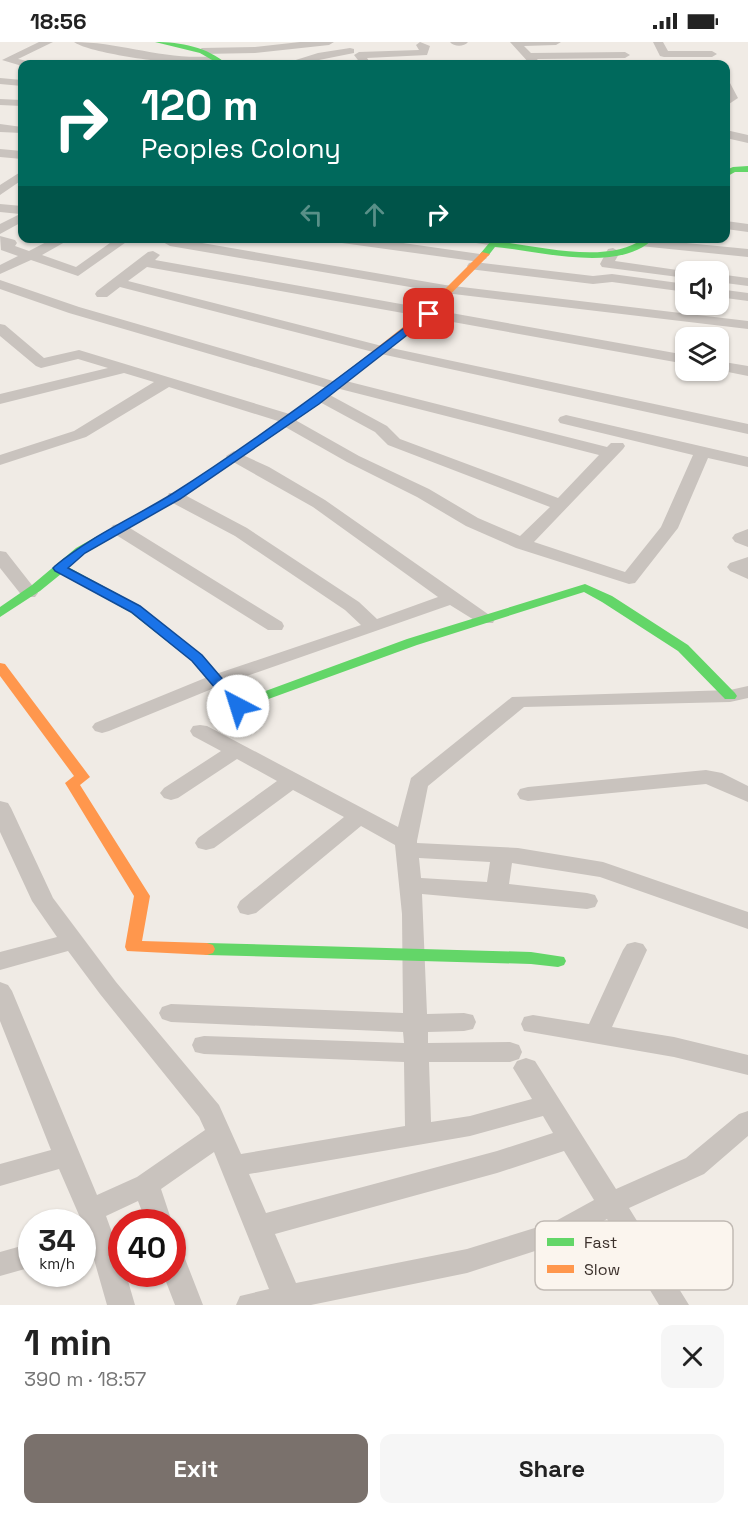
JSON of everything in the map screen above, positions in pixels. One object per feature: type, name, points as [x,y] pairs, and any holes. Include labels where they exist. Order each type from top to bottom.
[{"type":"street","points":[[5,62],[48,42]]},
{"type":"street","points":[[79,42],[138,54],[193,60]]},
{"type":"street","points":[[159,42],[183,44],[213,58],[230,51],[242,42]]},
{"type":"street","points":[[230,51],[329,42],[358,58]]},
{"type":"street","points":[[455,42],[463,42]]},
{"type":"street","points":[[518,43],[556,42]]},
{"type":"street","points":[[618,42],[626,60]]},
{"type":"street","points":[[658,42],[664,54],[714,59]]},
{"type":"street","points":[[703,42],[708,46],[714,59]]},
{"type":"street","points":[[518,43],[530,60]]},
{"type":"street","points":[[303,60],[318,56],[358,58],[423,53],[425,46],[421,45]]},
{"type":"street","points":[[0,81],[18,83]]},
{"type":"street","points":[[730,94],[748,98]]},
{"type":"street","points":[[0,102],[18,103]]},
{"type":"street","points":[[0,128],[18,130]]},
{"type":"street","points":[[730,135],[748,140]]},
{"type":"street","points":[[0,153],[18,155]]},
{"type":"street","points":[[730,172],[748,168]]},
{"type":"street","points":[[0,178],[18,178]]},
{"type":"street","points":[[0,191],[18,179]]},
{"type":"street","points":[[0,208],[18,210]]},
{"type":"street","points":[[0,230],[18,219]]},
{"type":"street","points":[[730,226],[748,228]]},
{"type":"street","points":[[0,240],[10,243],[6,247],[78,272],[119,243]]},
{"type":"street","points":[[0,270],[56,243]]},
{"type":"street","points":[[102,294],[168,243]]},
{"type":"street","points":[[189,243],[454,289],[748,325]]},
{"type":"street","points":[[365,243],[593,280],[612,278],[675,287]]},
{"type":"street","points":[[0,613],[81,551],[175,497],[332,389],[429,314],[495,243]]},
{"type":"street","points":[[508,243],[612,252],[626,252],[643,243]]},
{"type":"street","points":[[664,243],[748,253]]},
{"type":"street","points":[[612,252],[607,264],[675,273]]},
{"type":"street","points":[[144,262],[392,305],[429,314],[675,358]]},
{"type":"street","points":[[729,279],[748,282]]},
{"type":"street","points":[[117,282],[381,350],[748,429]]},
{"type":"street","points":[[0,284],[74,310],[332,389],[610,453]]},
{"type":"street","points":[[729,294],[748,297]]},
{"type":"street","points":[[0,328],[41,363],[79,354],[288,420],[352,459],[423,492],[472,522],[522,544],[629,579],[669,528],[702,453]]},
{"type":"street","points":[[0,399],[125,368]]},
{"type":"street","points":[[729,368],[748,371]]},
{"type":"street","points":[[0,460],[80,434],[167,381]]},
{"type":"street","points":[[332,389],[394,442],[561,505]]},
{"type":"street","points":[[566,420],[748,462]]},
{"type":"street","points":[[522,544],[628,435]]},
{"type":"street","points":[[234,456],[264,470],[312,501],[486,619]]},
{"type":"street","points":[[175,497],[241,532],[352,606],[374,627]]},
{"type":"street","points":[[120,528],[274,626]]},
{"type":"street","points":[[748,534],[741,538],[748,542]]},
{"type":"street","points":[[0,556],[29,593]]},
{"type":"street","points":[[748,562],[736,567],[748,574]]},
{"type":"street","points":[[60,568],[135,609],[197,658],[238,706],[412,642],[585,588],[607,599],[683,648],[739,694]]},
{"type":"street","points":[[102,727],[216,680],[452,598]]},
{"type":"street","points":[[0,667],[83,777],[72,783],[142,896],[133,947],[531,958],[558,961]]},
{"type":"street","points":[[418,1135],[414,955],[406,845],[418,783],[519,701],[739,694]]},
{"type":"street","points":[[200,731],[359,816],[406,845],[502,855],[603,870],[748,921]]},
{"type":"street","points":[[171,793],[237,750]]},
{"type":"street","points":[[528,794],[706,777],[715,778],[748,795]]},
{"type":"street","points":[[206,843],[292,780]]},
{"type":"street","points":[[0,808],[43,900],[210,1112],[282,1284],[285,1301]]},
{"type":"street","points":[[248,907],[359,816]]},
{"type":"street","points":[[496,891],[502,855]]},
{"type":"street","points":[[410,885],[587,901]]},
{"type":"street","points":[[0,961],[73,940]]},
{"type":"street","points":[[596,1035],[635,950]]},
{"type":"street","points":[[0,991],[67,1156],[85,1209]]},
{"type":"street","points":[[171,1012],[416,1023],[464,1022]]},
{"type":"street","points":[[533,1024],[674,1047],[748,1065]]},
{"type":"street","points":[[204,1045],[416,1053],[518,1060],[549,1104],[623,1221]]},
{"type":"street","points":[[233,1166],[470,1125],[549,1104]]},
{"type":"street","points":[[580,1221],[612,1203],[695,1166],[748,1121]]},
{"type":"street","points":[[96,1224],[146,1185],[219,1134]]},
{"type":"street","points":[[258,1227],[497,1162],[570,1138]]},
{"type":"street","points":[[0,1175],[67,1156]]},
{"type":"street","points":[[146,1185],[154,1209]]},
{"type":"street","points":[[250,1305],[285,1301],[467,1261],[535,1240]]},
{"type":"street","points":[[96,1241],[121,1305]]},
{"type":"street","points":[[0,1264],[18,1259]]},
{"type":"street","points":[[182,1287],[189,1305]]},
{"type":"street","points":[[666,1290],[675,1305]]},
{"type":"traffic: fast","points":[[159,42],[202,51],[217,60]]},
{"type":"traffic: fast","points":[[730,172],[748,169]]},
{"type":"traffic: fast","points":[[485,254],[493,244],[593,255],[626,252],[644,243]]},
{"type":"traffic: fast","points":[[0,613],[36,588],[80,551],[175,497],[315,402]]},
{"type":"traffic: fast","points":[[60,568],[135,609],[197,658],[238,706],[412,642],[585,588],[607,599],[683,648],[730,696]]},
{"type":"traffic: fast","points":[[207,949],[531,958],[558,961]]},
{"type":"traffic: slow","points":[[315,402],[425,314],[485,254]]},
{"type":"traffic: slow","points":[[0,667],[83,777],[72,783],[142,896],[133,947],[207,949]]},
{"type":"route","points":[[238,706],[197,658],[135,609],[60,568],[81,551],[175,497],[315,402],[429,314]]}]
